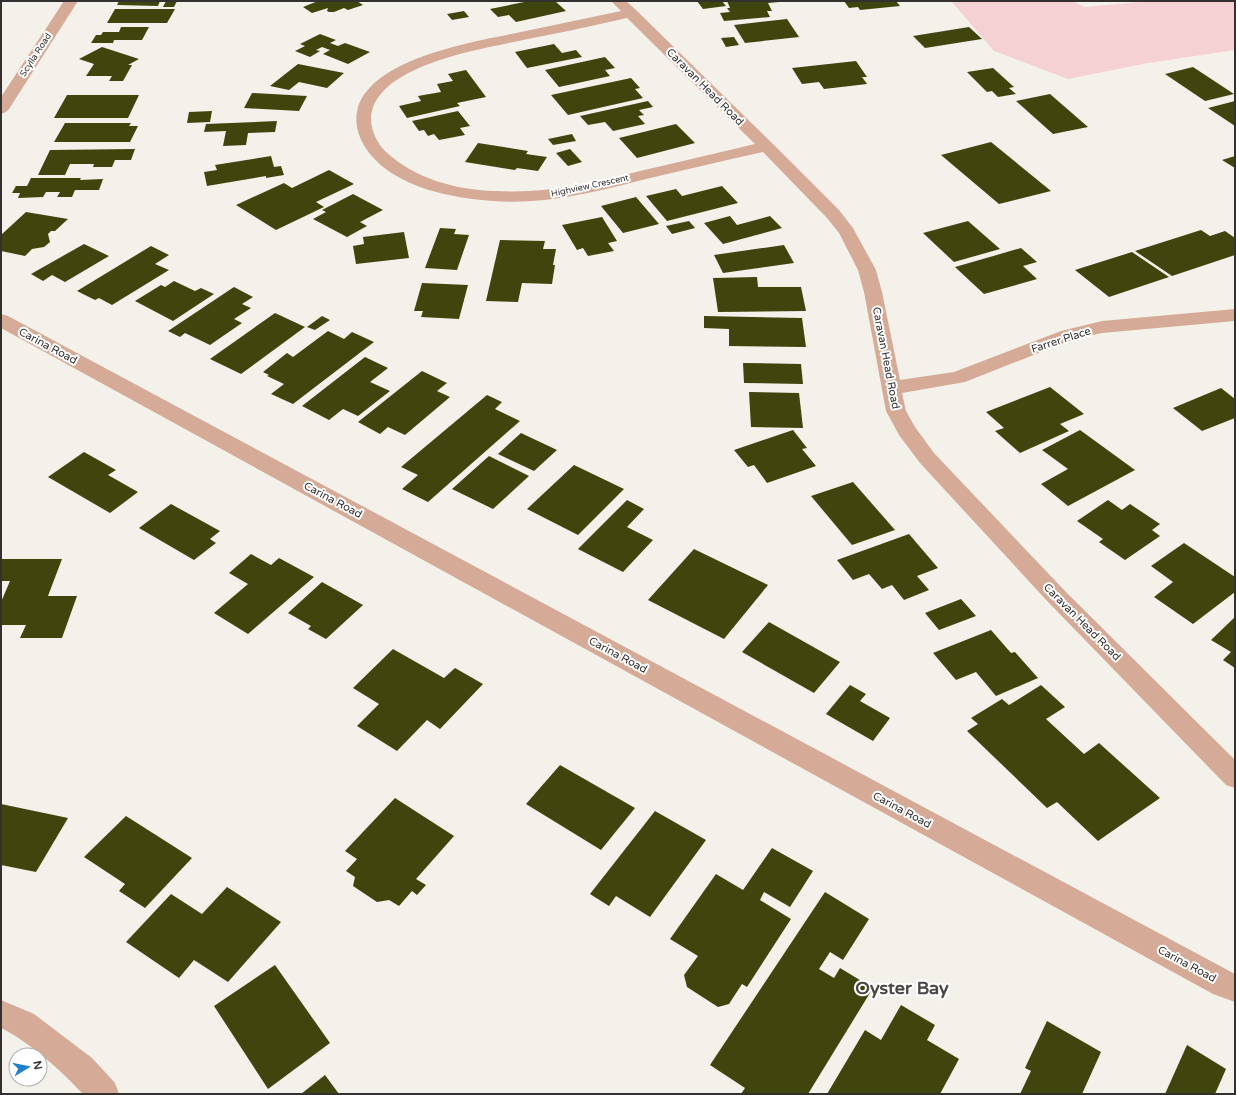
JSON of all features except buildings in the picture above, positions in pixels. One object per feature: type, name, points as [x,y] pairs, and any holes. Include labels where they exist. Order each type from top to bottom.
[{"type":"street","name":"Scylla Road","points":[[1,109],[71,1]]},
{"type":"street","name":"Caravan Head Road","points":[[625,7],[833,214],[857,249],[867,270],[873,292],[896,412],[906,430],[927,458],[951,486],[1057,597],[1235,776]]},
{"type":"street","name":"Highview Crescent","points":[[625,7],[461,48],[428,58],[411,66],[397,74],[373,93],[363,115],[363,128],[368,142],[378,154],[392,166],[411,177],[432,185],[481,195],[513,197],[541,196],[573,192],[766,146]]},
{"type":"street","name":"Farrer Place","points":[[891,388],[958,378],[1068,335],[1102,327],[1235,315]]},
{"type":"street","name":"Carina Road","points":[[1,320],[1216,980],[1235,988]]},
{"type":"street","points":[[1,1014],[24,1024],[81,1069],[104,1094]]},
{"type":"shaded area","points":[[951,1],[1072,1],[1085,7],[1151,1],[1235,1],[1235,50],[1148,63],[1068,79],[994,51]]},
{"type":"district","name":"Oyster Bay","points":[[902,988]]}]
